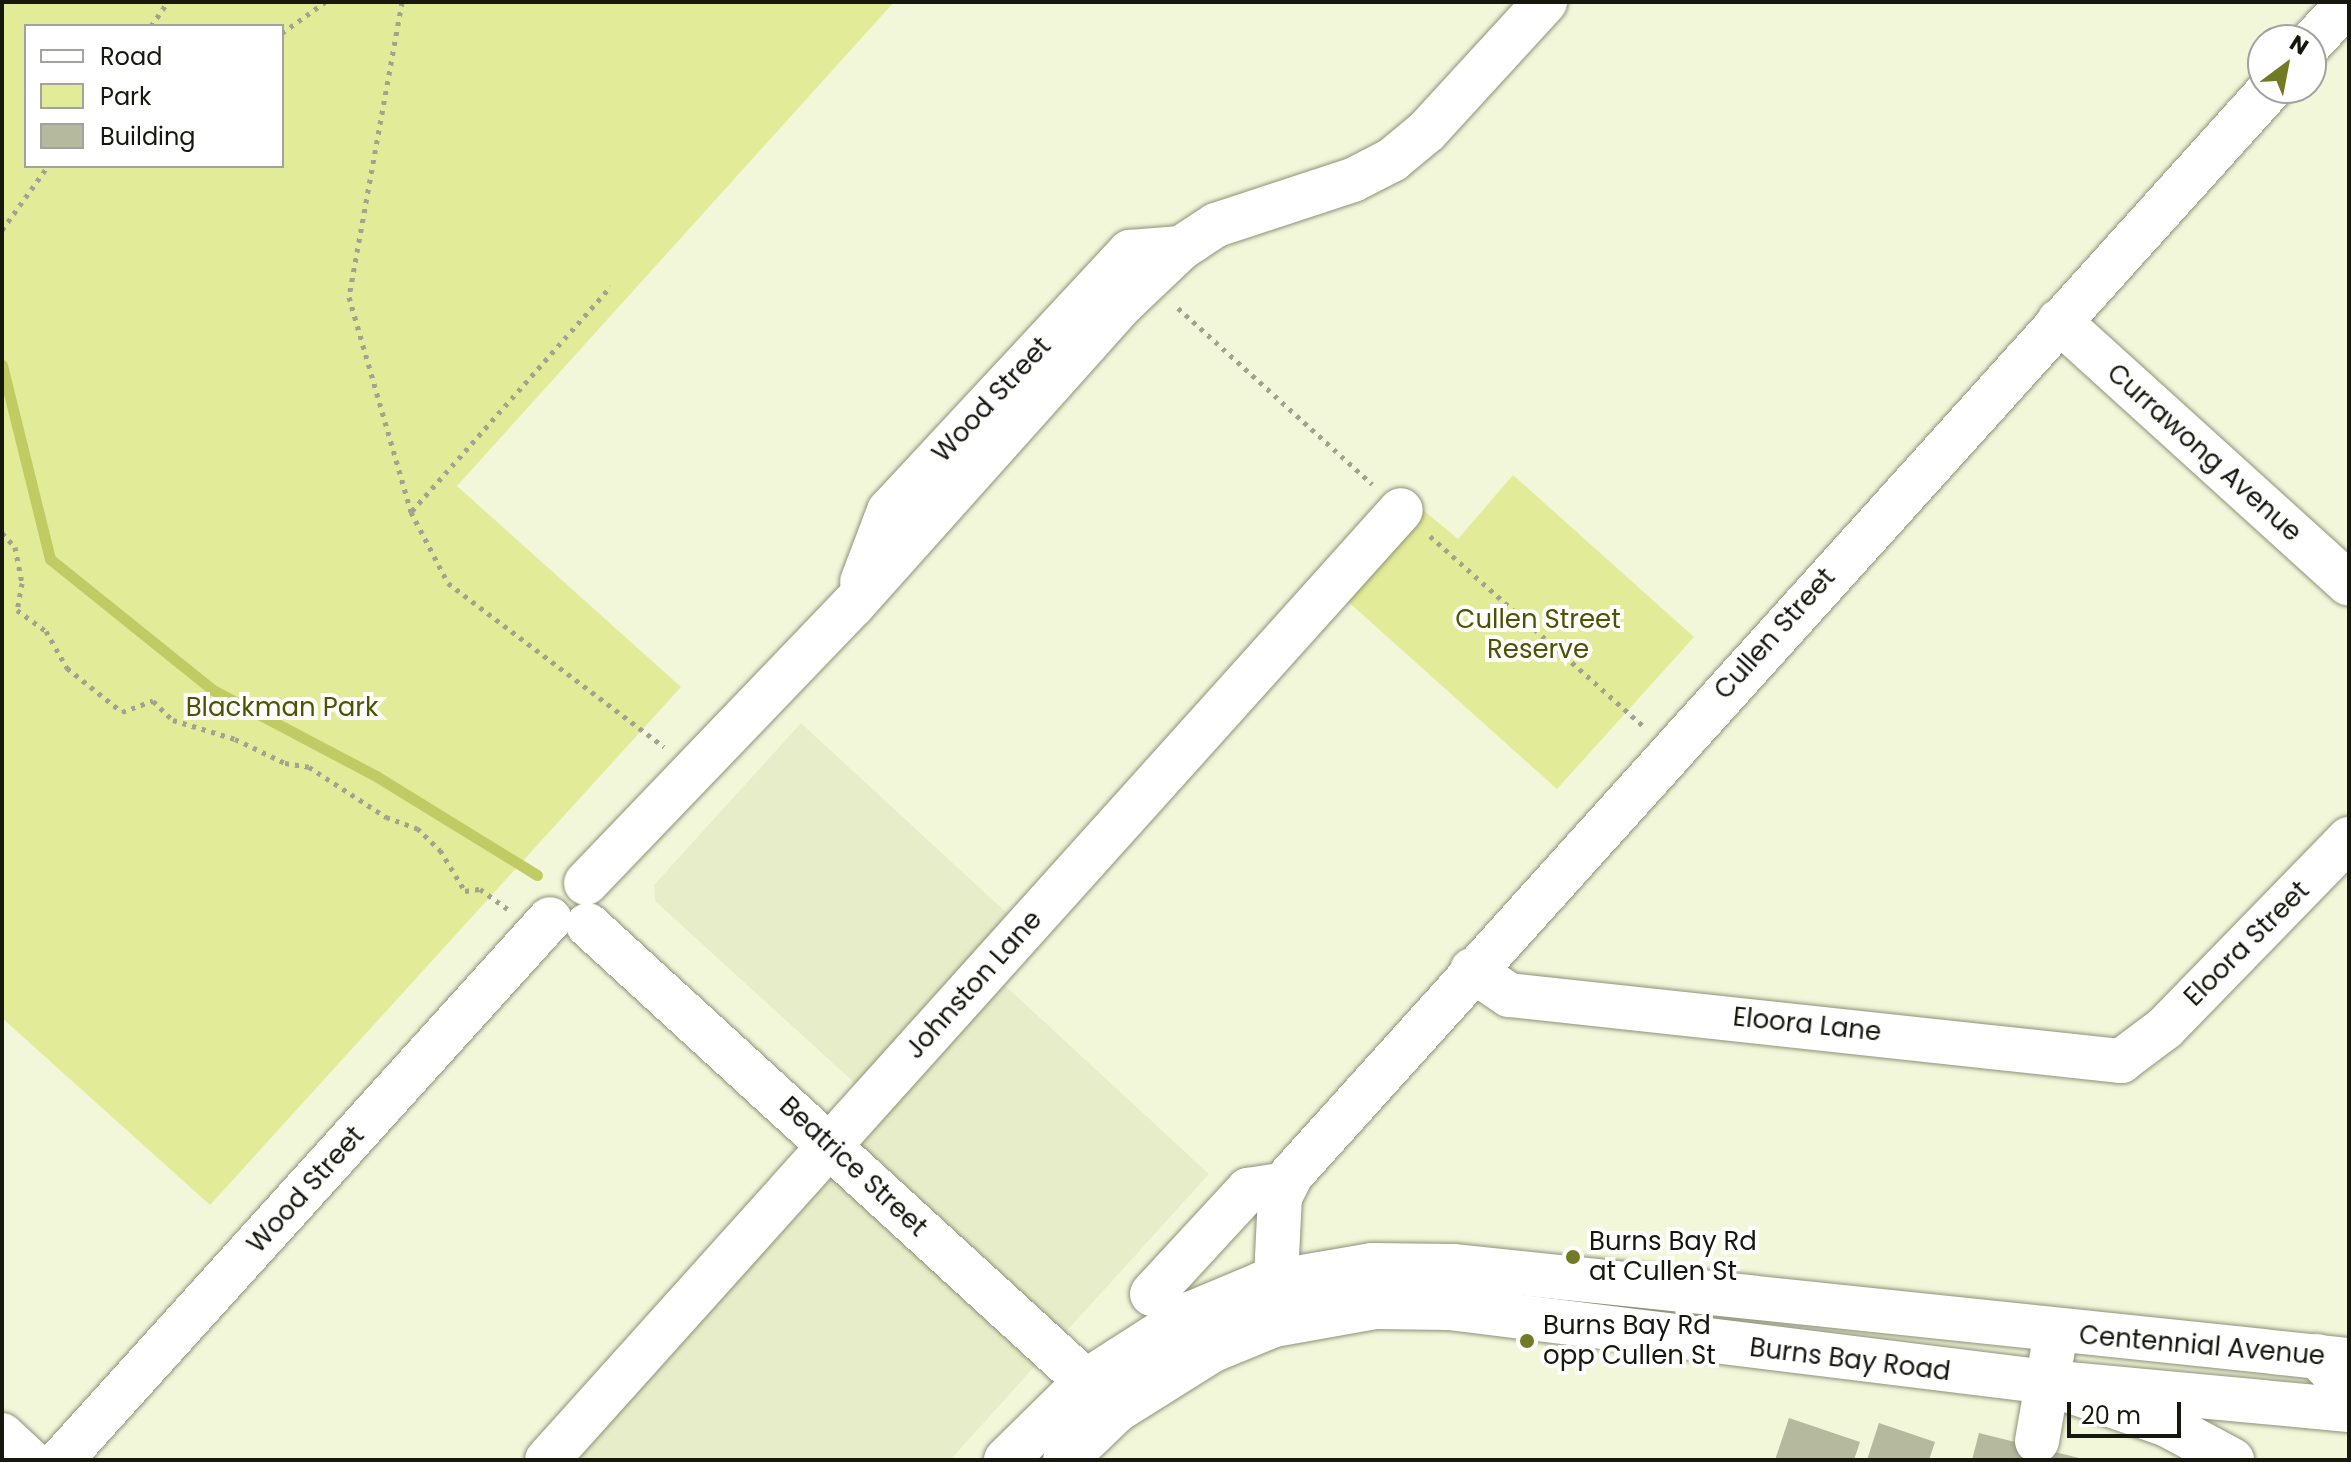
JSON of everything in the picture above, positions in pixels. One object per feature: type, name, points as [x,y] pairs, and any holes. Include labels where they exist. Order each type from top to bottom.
[{"type":"street","name":"Wood Street","points":[[61,1460],[566,915],[694,771],[852,606],[1122,304],[1181,248],[1216,225],[1353,180],[1392,160],[1427,131],[1545,2]]},
{"type":"street","points":[[2327,26],[2349,2]]},
{"type":"street","name":"Cullen Street","points":[[1284,1184],[1472,970],[2256,104]]},
{"type":"street","name":"Currawong Avenue","points":[[2059,321],[2349,584]]},
{"type":"street","name":"Johnston Lane","points":[[547,1460],[1401,510]]},
{"type":"street","name":"Eloora Street","points":[[2144,1048],[2349,839]]},
{"type":"street","name":"Beatrice Street","points":[[566,915],[830,1145],[1102,1396]]},
{"type":"street","name":"Eloora Lane","points":[[1472,970],[1509,995],[2121,1061],[2144,1048]]},
{"type":"street","points":[[1152,1294],[1248,1190],[1284,1184],[1274,1281],[1274,1325]]},
{"type":"street","name":"Burns Bay Road","points":[[1006,1460],[1102,1396],[1192,1313],[1274,1281],[1318,1271],[1418,1263],[2056,1332]]},
{"type":"street","name":"Burns Bay Road","points":[[1065,1460],[1102,1396],[1274,1325],[1325,1313],[1417,1306],[2047,1382],[2167,1425],[2232,1460]]},
{"type":"street","points":[[2037,1441],[2056,1332]]},
{"type":"street","name":"Centennial Avenue","points":[[2056,1332],[2333,1358]]},
{"type":"street","points":[[2333,1358],[2349,1389]]},
{"type":"street","name":"Centennial Avenue","points":[[2047,1382],[2349,1410]]},
{"type":"street","points":[[2,1435],[29,1460]]},
{"type":"path","points":[[152,24],[168,2]]},
{"type":"path","points":[[284,32],[325,2]]},
{"type":"path","points":[[402,2],[349,297],[411,512],[448,583],[694,771]]},
{"type":"path","points":[[2,230],[47,168]]},
{"type":"path","points":[[411,512],[611,286]]},
{"type":"path","points":[[2,533],[17,559],[22,583],[17,610],[46,631],[67,668],[122,712],[153,701],[173,720],[235,739],[285,763],[309,767],[386,817],[417,828],[440,850],[465,891],[480,889],[566,915]]},
{"type":"shaded area","points":[[801,723],[1009,915],[972,955],[1209,1174],[950,1460],[564,1460],[882,1108],[655,901],[654,885]]},
{"type":"green space","name":"Blackman Park","points":[[2,2],[894,2],[457,486],[681,687],[210,1205],[2,1018]]},
{"type":"green space","name":"Cullen Street Reserve","points":[[1513,475],[1694,637],[1557,789],[1344,598],[1423,510],[1458,539]]},
{"type":"building","points":[[1789,1418],[1860,1442],[1854,1460],[1775,1460]]},
{"type":"building","points":[[1879,1423],[1935,1442],[1929,1460],[1867,1460]]},
{"type":"building","points":[[1979,1433],[2083,1459],[1972,1460]]},
{"type":"waterway","points":[[2,365],[50,559],[213,690],[376,776],[537,875]]},
{"type":"place","name":"Burns Bay Rd at Cullen St","points":[[1573,1257]]},
{"type":"place","name":"Burns Bay Rd opp Cullen St","points":[[1527,1341]]}]
